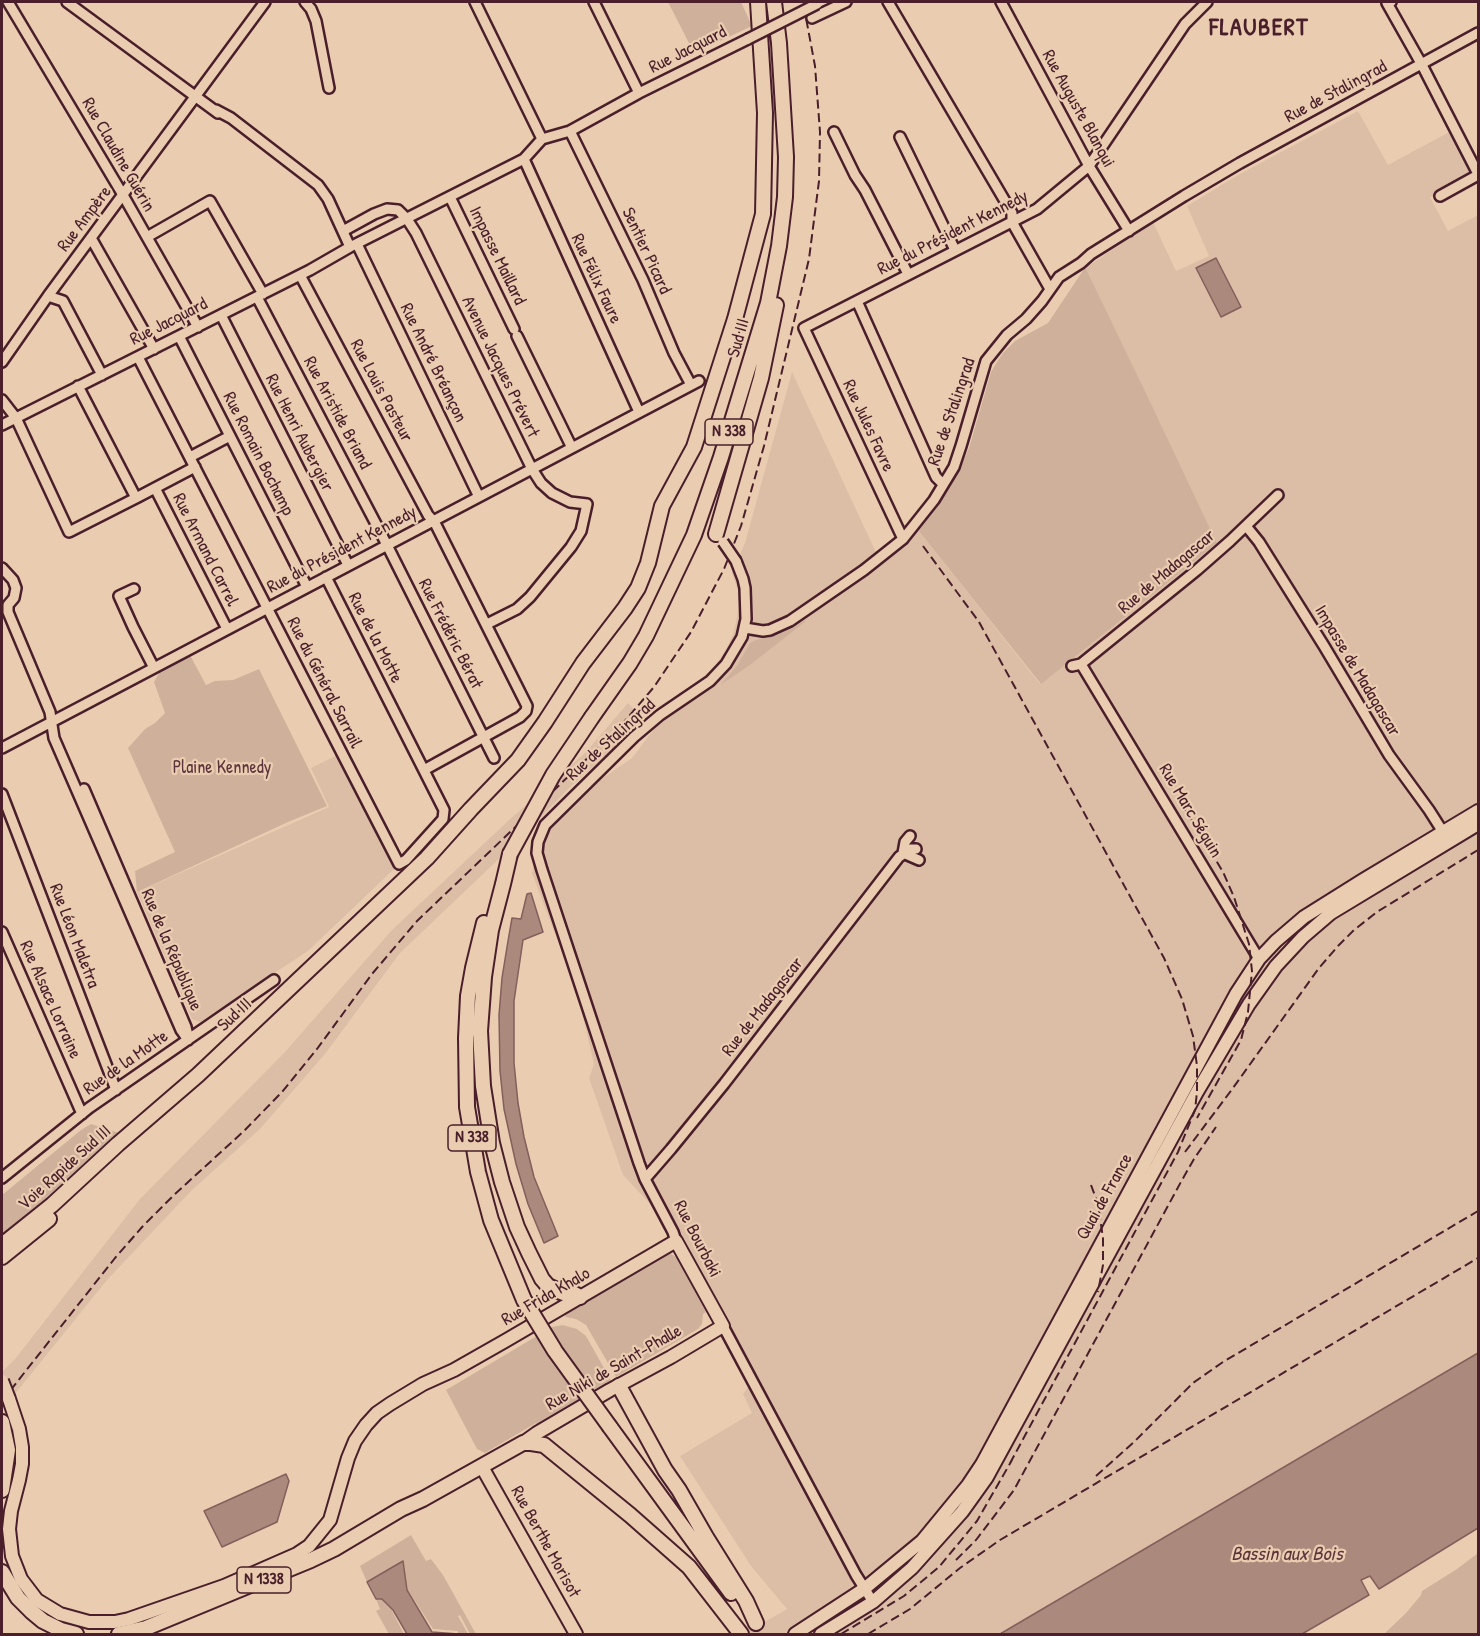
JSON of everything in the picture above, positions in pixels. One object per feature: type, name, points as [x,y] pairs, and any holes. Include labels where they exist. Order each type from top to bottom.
[{"type":"highway","name":"Sud III","points":[[151,1116],[198,1075],[427,858],[518,760],[638,588],[648,562],[662,506],[694,447],[735,319],[763,214],[765,113],[758,2]]},
{"type":"highway","name":"Sud III","points":[[510,854],[553,775],[630,663],[650,627],[694,535],[758,339],[768,303],[779,246],[785,198],[786,157],[779,43],[774,2]]},
{"type":"highway","points":[[720,538],[769,345],[780,281],[779,246]]},
{"type":"highway","points":[[510,854],[491,930],[484,977],[480,1031],[483,1086],[492,1143],[517,1227],[542,1279],[554,1290],[573,1293],[580,1297]]},
{"type":"highway","name":"N 338","points":[[510,854],[487,915],[472,968],[468,996],[467,1107],[478,1172],[491,1220],[524,1300],[555,1351],[736,1600],[760,1629]]},
{"type":"highway","points":[[2,1257],[33,1233],[90,1182],[150,1125],[151,1116]]},
{"type":"highway","name":"Voie Rapide Sud III","points":[[2,1245],[52,1205],[118,1143],[151,1116]]},
{"type":"highway","points":[[619,1386],[665,1470],[746,1601],[760,1629]]},
{"type":"highway","points":[[2,1422],[8,1450],[2,1490]]},
{"type":"highway","points":[[523,1443],[544,1445],[689,1566],[741,1635]]},
{"type":"highway","name":"N 1338","points":[[119,1635],[146,1628],[311,1560],[523,1443]]},
{"type":"highway","points":[[2,1572],[18,1598],[31,1611],[43,1621],[76,1635]]},
{"type":"main road","name":"Quai de France","points":[[795,1635],[864,1589],[922,1541],[982,1464],[1231,1005],[1259,959],[1304,917],[1479,811]]},
{"type":"main road","name":"Quai de France","points":[[821,1635],[873,1602],[912,1568],[962,1512],[987,1477],[1212,1067],[1251,1000],[1276,966],[1303,936],[1331,913],[1479,825]]},
{"type":"main road","points":[[1259,959],[1267,966],[1276,966]]},
{"type":"main road","points":[[1212,1067],[1216,1047],[1256,975],[1259,959]]},
{"type":"main road","name":"Rue Frida Khalo","points":[[2,1381],[19,1429],[22,1455],[20,1480],[11,1511],[9,1542],[21,1579],[37,1600],[60,1614],[76,1620],[115,1622],[136,1617],[245,1577],[297,1554],[309,1546],[330,1520],[355,1441],[377,1413],[432,1380],[487,1352],[676,1241]]},
{"type":"main road","name":"Rue Bourbaki","points":[[676,1241],[723,1326]]},
{"type":"main road","name":"Rue Niki de Saint-Phalle","points":[[523,1443],[723,1326]]},
{"type":"main road","name":"Rue Berthe Morisot","points":[[482,1467],[576,1635]]},
{"type":"street","name":"Rue Claudine Guérin","points":[[8,2],[123,195],[198,327]]},
{"type":"street","points":[[67,2],[216,110],[266,151],[318,185],[343,231],[354,245],[524,159],[543,139],[475,2]]},
{"type":"street","name":"Rue Ampère","points":[[2,362],[48,296],[266,2]]},
{"type":"street","points":[[305,2],[316,21],[329,88]]},
{"type":"street","points":[[594,2],[639,93]]},
{"type":"street","points":[[812,18],[846,2]]},
{"type":"street","points":[[888,2],[1012,213],[1012,222],[1050,289]]},
{"type":"street","name":"Rue Auguste Blanqui","points":[[1001,2],[1089,166],[1129,231]]},
{"type":"street","name":"Rue du Président Kennedy","points":[[804,328],[1037,209],[1089,166],[1185,24],[1207,2]]},
{"type":"street","points":[[1391,2],[1387,3],[1479,174],[1440,196]]},
{"type":"street","name":"Rue Jacquard","points":[[543,139],[570,131],[639,93],[820,3]]},
{"type":"street","name":"Rue de Stalingrad","points":[[542,870],[537,853],[538,842],[545,825],[634,737],[660,715],[717,674],[732,655],[744,628],[770,630],[790,621],[864,570],[903,539],[934,500],[954,467],[986,361],[1007,335],[1042,301],[1059,277],[1091,254],[1240,163],[1479,33]]},
{"type":"street","name":"Sentier Picard","points":[[570,131],[643,280],[674,353],[695,383]]},
{"type":"street","points":[[834,132],[908,274]]},
{"type":"street","points":[[900,137],[955,250]]},
{"type":"street","name":"Rue Félix Faure","points":[[524,159],[639,412]]},
{"type":"street","name":"Impasse Maillard","points":[[450,196],[572,448]]},
{"type":"street","name":"Rue Aristide Briand","points":[[147,237],[210,201],[387,545]]},
{"type":"street","points":[[343,231],[387,209],[398,210],[407,219]]},
{"type":"street","name":"Avenue Jacques Prévert","points":[[407,219],[532,469],[541,483],[552,493],[570,502],[587,504],[581,531],[571,547],[530,597],[517,609],[487,624]]},
{"type":"street","points":[[91,238],[154,349]]},
{"type":"street","name":"Rue Jacquard","points":[[2,425],[300,275],[354,245]]},
{"type":"street","name":"Rue André Bréançon","points":[[354,245],[479,497]]},
{"type":"street","name":"Rue Louis Pasteur","points":[[300,275],[428,515],[434,520],[527,706],[526,711],[520,717],[483,738]]},
{"type":"street","points":[[48,296],[63,301],[102,375]]},
{"type":"street","points":[[857,301],[936,477],[943,484]]},
{"type":"street","name":"Rue Henri Aubergier","points":[[221,315],[348,565]]},
{"type":"street","name":"Rue Jules Favre","points":[[804,328],[903,539]]},
{"type":"street","name":"Rue Romain Bochamp","points":[[179,336],[307,587]]},
{"type":"street","name":"Rue du Général Sarrail","points":[[138,357],[399,864]]},
{"type":"street","name":"Rue du Président Kennedy","points":[[2,748],[53,725],[227,629],[695,383]]},
{"type":"street","points":[[78,386],[136,498]]},
{"type":"street","points":[[2,400],[16,418]]},
{"type":"street","name":"Rue Armand Carrel","points":[[16,418],[69,532],[154,488],[227,629]]},
{"type":"street","points":[[190,457],[230,436]]},
{"type":"street","points":[[154,488],[195,467]]},
{"type":"street","name":"Rue de Madagascar","points":[[1076,665],[1197,570],[1278,495]]},
{"type":"street","name":"Impasse de Madagascar","points":[[1246,526],[1259,542],[1324,646],[1389,755],[1443,832]]},
{"type":"street","points":[[720,538],[736,561],[743,579],[746,611],[744,628]]},
{"type":"street","name":"Rue Frédéric Bérat","points":[[387,545],[494,758]]},
{"type":"street","name":"Rue de la République","points":[[2,568],[13,580],[16,588],[14,598],[5,605],[50,712],[54,738],[128,901],[181,1030],[188,1040]]},
{"type":"street","name":"Rue de la Motte","points":[[326,577],[444,810],[443,819],[406,860],[399,864]]},
{"type":"street","points":[[134,589],[119,596],[154,668]]},
{"type":"street","name":"Rue Marc Séguin","points":[[1076,665],[1259,959]]},
{"type":"street","points":[[424,770],[483,738]]},
{"type":"street","name":"Rue Léon Maletra","points":[[2,794],[116,1090]]},
{"type":"street","name":"Rue de Madagascar","points":[[645,1179],[724,1084],[903,853],[905,842],[910,836]]},
{"type":"street","points":[[903,853],[916,849]]},
{"type":"street","points":[[903,853],[919,860]]},
{"type":"street","name":"Rue Bourbaki","points":[[542,870],[645,1179],[666,1216],[676,1241]]},
{"type":"street","name":"Rue Alsace Lorraine","points":[[2,932],[82,1114]]},
{"type":"street","name":"Rue de la Motte","points":[[2,1178],[82,1114],[274,980]]},
{"type":"street","name":"Rue Bourbaki","points":[[723,1326],[873,1602]]},
{"type":"shaded area","points":[[1358,111],[1388,165],[1451,131],[1475,176],[1430,197],[1448,231],[1478,215],[1478,1353],[1000,1634],[744,1634],[787,1609],[751,1566],[680,1456],[752,1413],[743,1394],[750,1385],[652,1206],[623,1175],[589,1078],[594,1064],[577,992],[532,873],[538,843],[547,816],[632,758],[679,696],[713,669],[726,650],[734,632],[739,607],[738,591],[732,573],[745,543],[792,372],[881,563],[902,547],[918,530],[1040,684],[1217,543],[1084,269],[1153,222],[1176,271],[1209,256],[1187,206],[1238,175]]},
{"type":"shaded area","points":[[628,703],[642,718],[400,953],[325,1054],[260,1129],[191,1191],[107,1280],[2,1410],[2,1372],[15,1359],[140,1199],[284,1053],[392,930],[508,821],[586,752]]},
{"type":"shaded area","points":[[337,755],[394,869],[308,951],[200,1022],[192,1019],[137,892],[329,807],[311,768]]},
{"type":"green space","points":[[668,2],[741,2],[752,26],[694,53]]},
{"type":"green space","points":[[1084,269],[1217,543],[1041,684],[918,530],[960,468],[969,448],[991,372],[997,362],[1015,341],[1048,323]]},
{"type":"green space","points":[[806,621],[750,665],[720,685],[737,666],[750,643],[777,635]]},
{"type":"green space","name":"Plaine Kennedy","points":[[190,655],[206,685],[215,681],[233,680],[259,669],[327,806],[137,892],[135,871],[175,852],[128,748],[145,729],[165,713],[154,682],[161,670]]},
{"type":"green space","points":[[91,1124],[119,1133],[29,1217],[2,1237],[2,1195]]},
{"type":"green space","points":[[666,1253],[677,1258],[706,1312],[703,1314],[702,1324],[698,1329],[616,1377],[586,1325],[576,1319],[566,1317],[563,1312]]},
{"type":"green space","points":[[563,1325],[577,1329],[586,1336],[613,1384],[539,1427],[536,1423],[485,1453],[477,1449],[446,1390],[552,1327]]},
{"type":"green space","points":[[411,1535],[426,1561],[431,1559],[443,1575],[476,1634],[470,1634],[460,1615],[458,1616],[468,1634],[433,1629],[407,1590],[402,1562],[367,1582],[360,1566]]},
{"type":"green space","points":[[1478,1553],[1478,1634],[1384,1634],[1406,1613],[1422,1591]]},
{"type":"green space","points":[[376,1599],[382,1599],[393,1610],[404,1634],[389,1634],[376,1611],[380,1609]]},
{"type":"water","points":[[1216,258],[1241,307],[1221,317],[1196,268]]},
{"type":"water","points":[[531,893],[543,932],[523,940],[514,1001],[514,1063],[518,1103],[534,1177],[558,1236],[544,1243],[528,1204],[516,1164],[504,1109],[500,1071],[499,1015],[502,978],[512,918],[521,919],[527,894]]},
{"type":"water","name":"Bassin aux Bois","points":[[1478,1353],[1478,1528],[1379,1589],[1370,1576],[1361,1580],[1369,1595],[1302,1634],[1000,1634]]},
{"type":"water","points":[[286,1474],[289,1481],[277,1522],[222,1547],[204,1511]]},
{"type":"water","points":[[403,1561],[407,1590],[432,1632],[458,1634],[407,1634],[393,1610],[382,1599],[376,1599],[367,1582]]},
{"type":"railway","points":[[2,1401],[143,1226],[282,1092],[372,974],[417,921],[618,729],[654,687],[691,632],[724,569],[741,526],[764,446],[809,259],[819,181],[820,132],[815,66],[803,2]]},
{"type":"railway","points":[[923,546],[979,622],[1164,958],[1182,999],[1193,1036],[1197,1066],[1195,1110],[1178,1152],[1008,1467]]},
{"type":"railway","points":[[1182,804],[1223,872],[1234,897],[1249,944],[1252,971],[1248,1012],[1241,1040],[1197,1118]]},
{"type":"railway","points":[[1185,1152],[1319,968],[1338,946],[1377,912],[1478,850]]},
{"type":"railway","points":[[956,1560],[976,1540],[1014,1490],[1182,1180],[1216,1127]]},
{"type":"railway","points":[[1091,1185],[1098,1204],[1103,1238],[1103,1265],[1098,1292]]},
{"type":"railway","points":[[1096,1476],[1193,1383],[1223,1362],[1478,1211]]},
{"type":"railway","points":[[868,1634],[910,1609],[960,1568],[1000,1540],[1478,1258]]},
{"type":"railway","points":[[841,1634],[904,1596],[939,1567],[977,1521],[1012,1460]]},
{"type":"district","name":"FLAUBERT","points":[[1259,29]]}]
